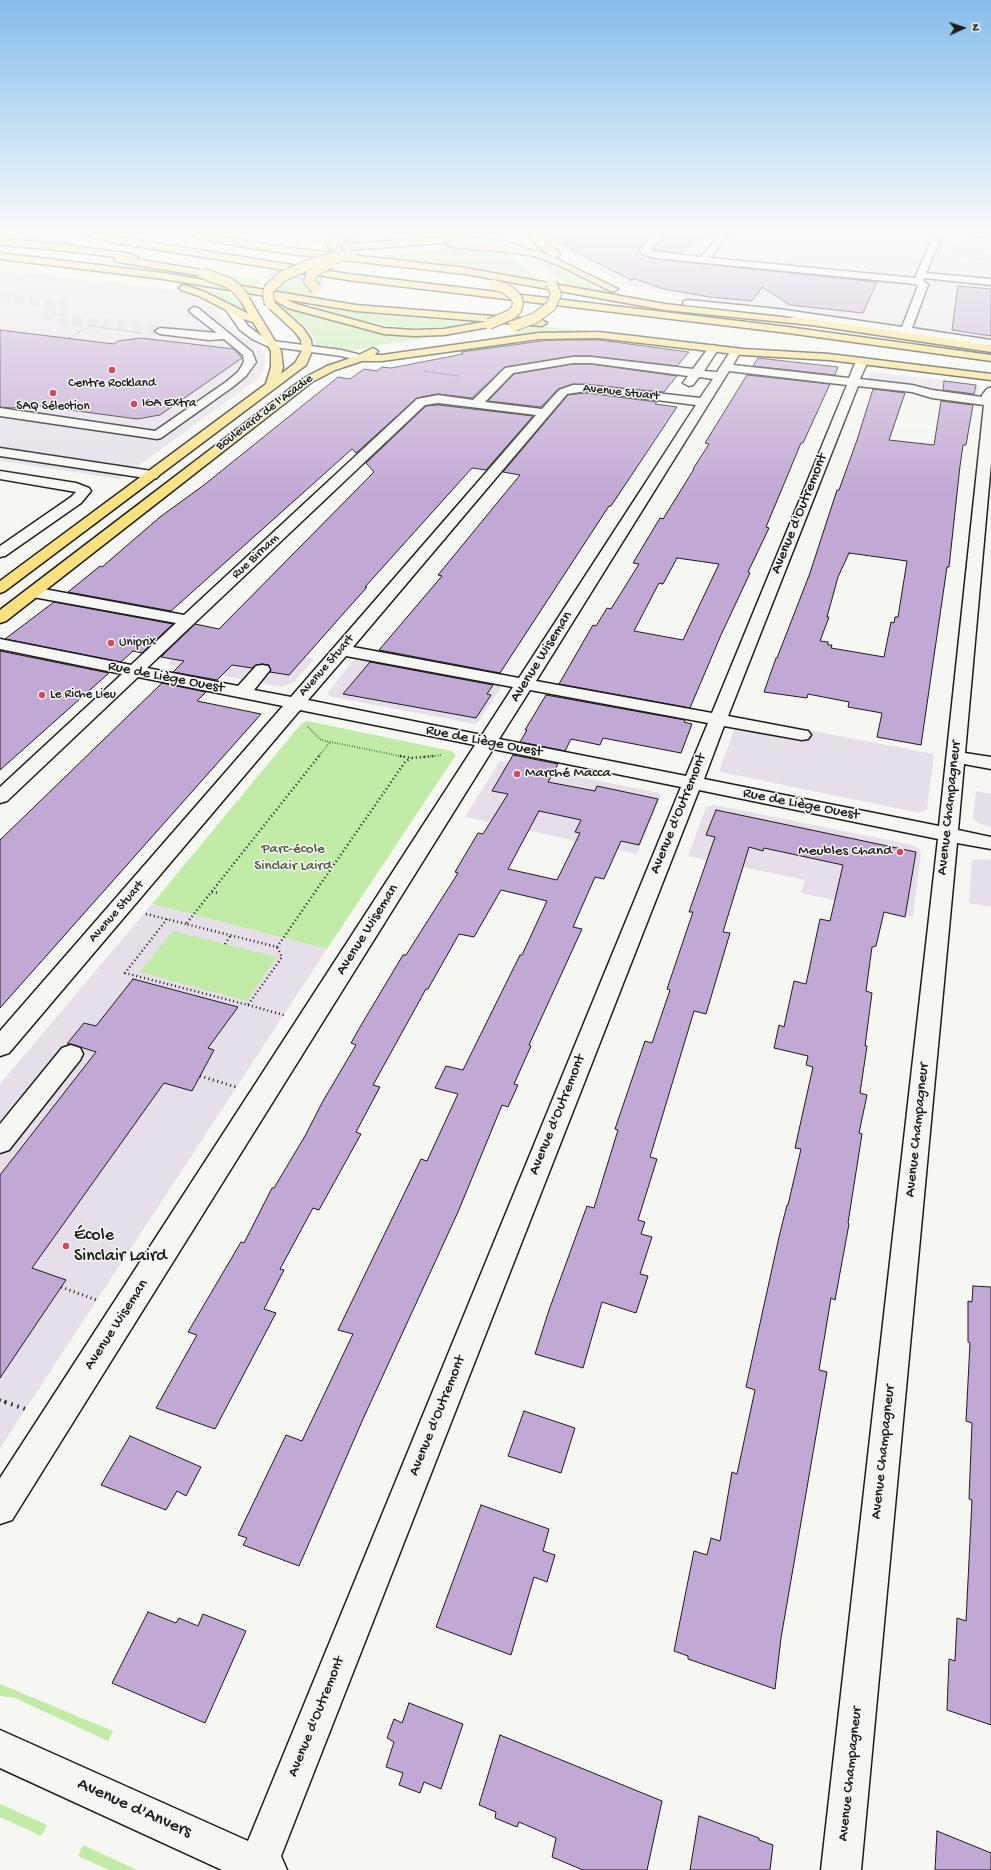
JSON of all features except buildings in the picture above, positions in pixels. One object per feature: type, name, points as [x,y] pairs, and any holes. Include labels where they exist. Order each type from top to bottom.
[{"type":"main road","points":[[258,321],[277,356],[277,367],[272,385]]},
{"type":"main road","points":[[290,321],[302,334],[308,348]]},
{"type":"main road","points":[[348,321],[384,331],[414,333],[444,332],[489,324],[495,321]]},
{"type":"main road","points":[[514,326],[519,321]]},
{"type":"main road","name":"Boulevard de l'Acadie","points":[[0,618],[308,380],[331,368],[361,358],[374,350],[472,336],[514,326],[526,321]]},
{"type":"main road","points":[[531,321],[555,323]]},
{"type":"main road","points":[[539,321],[607,328],[991,377]]},
{"type":"main road","points":[[627,321],[991,367]]},
{"type":"main road","points":[[715,321],[991,358]]},
{"type":"main road","points":[[792,321],[944,341],[991,350]]},
{"type":"main road","points":[[799,321],[808,323]]},
{"type":"main road","points":[[583,324],[607,328]]},
{"type":"main road","points":[[788,330],[991,350]]},
{"type":"main road","points":[[361,358],[382,358],[527,338],[568,335],[611,336],[736,351],[829,357]]},
{"type":"main road","name":"Boulevard de l'Acadie","points":[[0,588],[272,385],[287,376],[300,365],[306,357],[308,348]]},
{"type":"street","points":[[0,412],[157,435],[223,389],[242,374],[248,367],[250,360],[248,354],[208,321]]},
{"type":"street","points":[[239,321],[244,328],[258,338],[271,344],[308,348],[361,358]]},
{"type":"street","points":[[877,321],[895,323],[906,330],[991,343]]},
{"type":"street","points":[[906,330],[909,321]]},
{"type":"street","points":[[160,331],[209,337],[227,336]]},
{"type":"street","points":[[673,399],[696,373],[714,348]]},
{"type":"street","name":"Avenue Wiseman","points":[[0,1508],[736,351]]},
{"type":"street","points":[[476,404],[509,370],[573,360],[591,360],[696,373],[722,372],[853,383],[906,388],[932,394],[990,398]]},
{"type":"street","name":"Avenue d'Outremont","points":[[260,1869],[692,783],[862,361]]},
{"type":"street","name":"Avenue Stuart","points":[[0,1047],[563,392],[577,388],[703,402]]},
{"type":"street","name":"Avenue Champagneur","points":[[841,1870],[956,756],[990,398]]},
{"type":"street","name":"Rue Birnam","points":[[0,797],[420,403],[427,400],[438,399],[545,413]]},
{"type":"street","points":[[0,452],[152,475]]},
{"type":"street","points":[[0,475],[83,490],[83,493],[76,500],[0,553]]},
{"type":"street","points":[[32,592],[189,621]]},
{"type":"street","name":"Rue de Liège Ouest","points":[[0,644],[991,843]]},
{"type":"street","points":[[341,650],[802,735]]},
{"type":"street","points":[[241,693],[262,670]]},
{"type":"street","points":[[956,756],[991,763]]},
{"type":"street","points":[[0,1143],[71,1054]]},
{"type":"street","name":"Avenue d'Anvers","points":[[0,1749],[260,1869]]},
{"type":"path","points":[[90,326],[95,323]]},
{"type":"path","points":[[432,373],[459,376]]},
{"type":"path","points":[[303,722],[321,740],[411,758],[447,754]]},
{"type":"path","points":[[186,924],[330,742]]},
{"type":"path","points":[[277,946],[405,762],[411,758]]},
{"type":"path","points":[[212,892],[218,894]]},
{"type":"path","points":[[143,913],[277,946]]},
{"type":"path","points":[[167,919],[125,973],[287,1016]]},
{"type":"path","points":[[225,944],[231,935]]},
{"type":"path","points":[[248,1005],[282,957],[277,946]]},
{"type":"path","points":[[200,1076],[240,1088]]},
{"type":"path","points":[[62,1287],[100,1301]]},
{"type":"path","points":[[0,1400],[28,1410]]},
{"type":"shaded area","points":[[0,321],[227,321],[242,337],[255,342],[264,351],[266,360],[264,369],[259,378],[120,479],[0,461]]},
{"type":"shaded area","points":[[869,321],[991,321],[991,340]]},
{"type":"shaded area","points":[[871,372],[975,384],[979,386],[977,397],[866,382]]},
{"type":"shaded area","points":[[193,638],[249,646],[314,659],[294,682],[283,687],[171,666],[169,663],[170,660]]},
{"type":"shaded area","points":[[357,656],[503,684],[478,722],[474,724],[329,696],[328,692]]},
{"type":"shaded area","points":[[739,717],[934,754],[927,809],[922,812],[915,812],[721,772],[720,769]]},
{"type":"shaded area","points":[[500,761],[659,793],[661,796],[637,854],[465,817]]},
{"type":"shaded area","points":[[976,791],[991,794],[991,827],[980,824],[973,818]]},
{"type":"shaded area","points":[[715,805],[913,845],[920,850],[921,853],[913,917],[801,893],[805,880],[688,856],[706,807]]},
{"type":"shaded area","points":[[975,859],[991,860],[991,907],[969,903],[972,861]]},
{"type":"shaded area","name":"École Sinclair Laird","points":[[152,904],[327,949],[0,1448],[0,1084]]},
{"type":"green space","points":[[299,321],[333,321],[371,332],[398,335],[440,336],[346,352],[317,347],[309,330]]},
{"type":"green space","points":[[366,321],[454,321],[474,323],[446,327],[407,328]]},
{"type":"green space","points":[[536,326],[608,333],[559,332],[488,340]]},
{"type":"green space","name":"Parc-école Sinclair Laird","points":[[307,721],[452,751],[456,755],[327,949],[152,904],[301,724]]},
{"type":"green space","points":[[173,931],[277,957],[247,1001],[140,972]]},
{"type":"green space","points":[[0,1684],[113,1731],[108,1741],[15,1698],[0,1696]]},
{"type":"green space","points":[[0,1804],[47,1825],[41,1836],[0,1817]]},
{"type":"green space","points":[[83,1845],[137,1870],[109,1870],[78,1856]]},
{"type":"tunnel","points":[[83,321],[160,331]]},
{"type":"place","name":"Centre Rockland","points":[[112,370]]},
{"type":"place","name":"SAQ Sélection","points":[[53,393]]},
{"type":"place","name":"IGA Extra","points":[[134,404]]},
{"type":"place","name":"Uniprix","points":[[111,643]]},
{"type":"place","name":"Le Riche Lieu","points":[[42,695]]},
{"type":"place","name":"Marché Macca","points":[[517,774]]},
{"type":"place","name":"Meubles Chand","points":[[900,852]]},
{"type":"place","name":"École Sinclair Laird","points":[[66,1246]]}]
